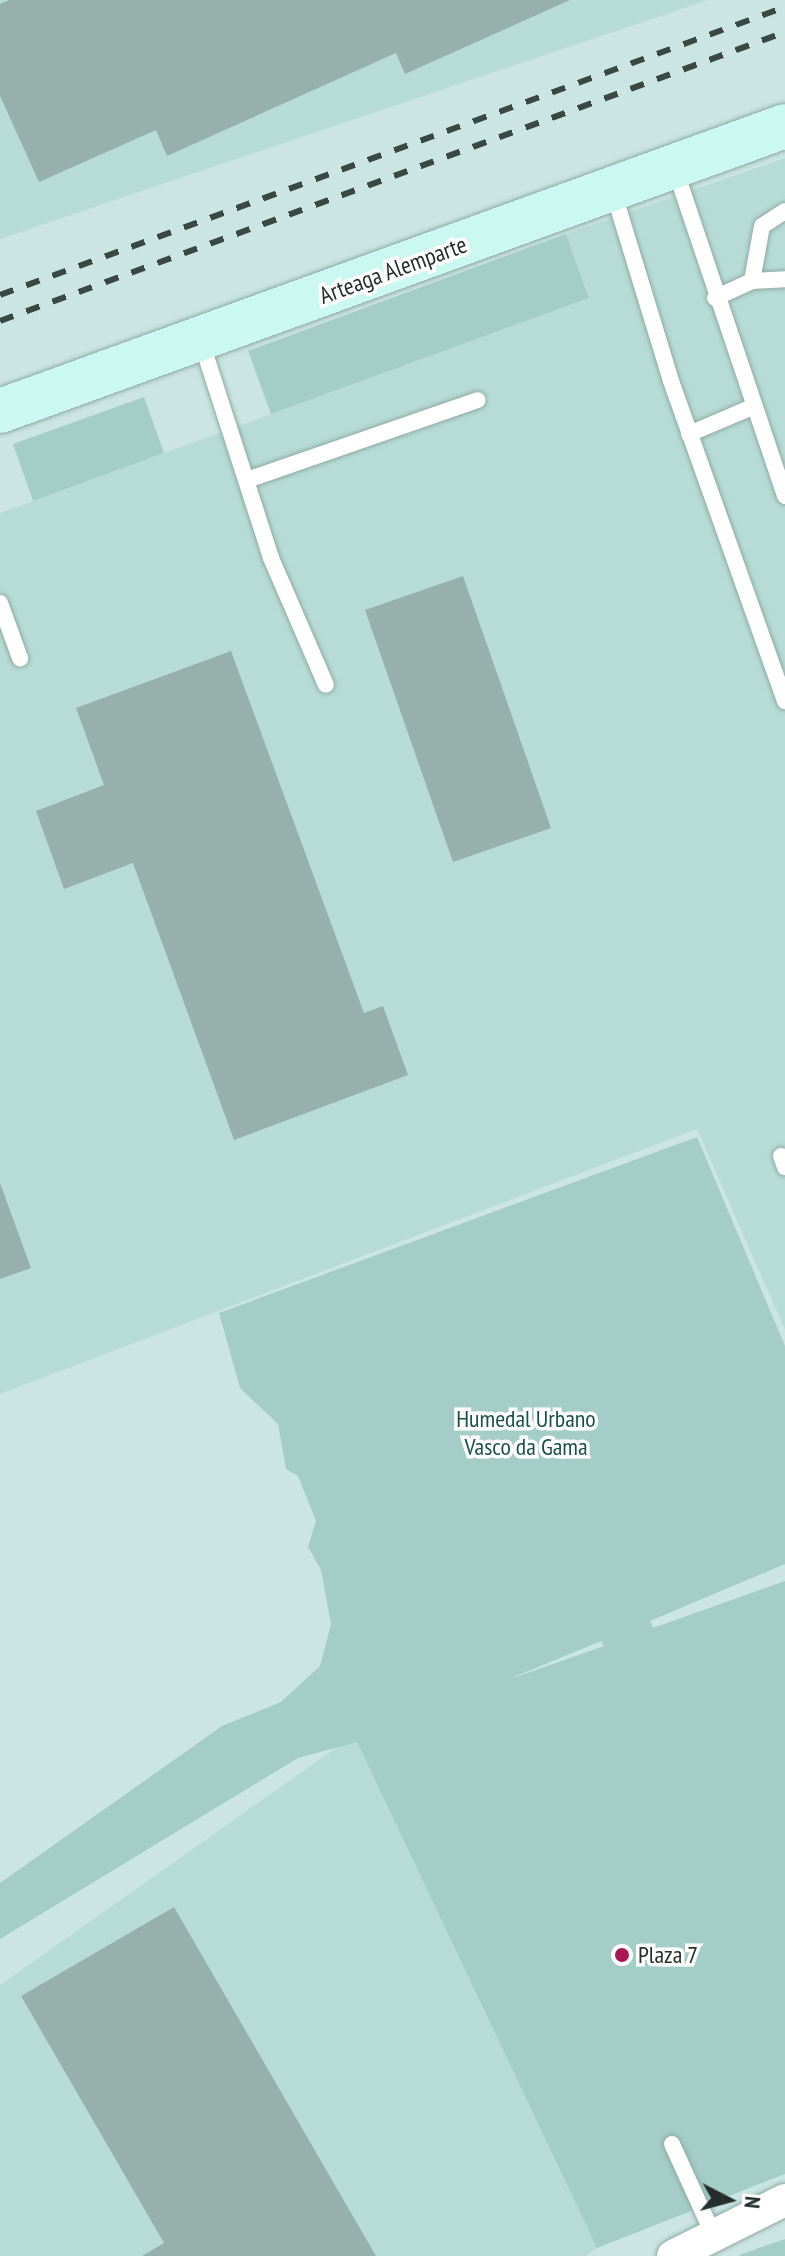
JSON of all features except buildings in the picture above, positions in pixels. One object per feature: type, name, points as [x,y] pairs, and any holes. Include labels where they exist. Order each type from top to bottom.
[{"type":"main road","name":"Arteaga Alemparte","points":[[0,411],[785,126]]},
{"type":"street","points":[[673,2256],[785,2200]]},
{"type":"lane","points":[[674,167],[750,408],[785,496]]},
{"type":"lane","points":[[612,190],[689,434],[785,701]]},
{"type":"lane","points":[[752,281],[762,226],[785,211]]},
{"type":"lane","points":[[715,298],[752,281],[785,279]]},
{"type":"lane","points":[[201,340],[247,480],[326,685]]},
{"type":"lane","points":[[247,480],[478,400]]},
{"type":"lane","points":[[689,434],[750,408]]},
{"type":"lane","points":[[0,603],[20,658]]},
{"type":"lane","points":[[672,2144],[713,2234]]},
{"type":"shaded area","points":[[0,0],[708,0],[0,239]]},
{"type":"shaded area","points":[[785,158],[785,1330],[697,1129],[0,1394],[0,513],[589,298],[566,234]]},
{"type":"shaded area","points":[[354,1735],[597,2248],[586,2256],[0,2256],[0,1985]]},
{"type":"green space","points":[[566,234],[589,298],[271,414],[248,351]]},
{"type":"green space","points":[[144,397],[164,453],[33,501],[13,444]]},
{"type":"green space","name":"Humedal Urbano Vasco da Gama","points":[[697,1137],[785,1346],[785,1564],[650,1621],[653,1628],[785,1581],[785,2174],[597,2248],[357,1742],[298,1758],[0,1939],[0,1883],[222,1726],[281,1702],[320,1666],[331,1624],[321,1570],[308,1547],[316,1521],[298,1476],[286,1469],[278,1424],[240,1388],[219,1313]],"holes":[[[601,1641],[604,1646],[513,1678]]]},
{"type":"green space","points":[[785,2239],[785,2256],[739,2256],[742,2254]]},
{"type":"railway","points":[[0,295],[785,7]]},
{"type":"railway","points":[[0,321],[785,32]]},
{"type":"place","name":"Plaza 7","points":[[622,1955]]}]
